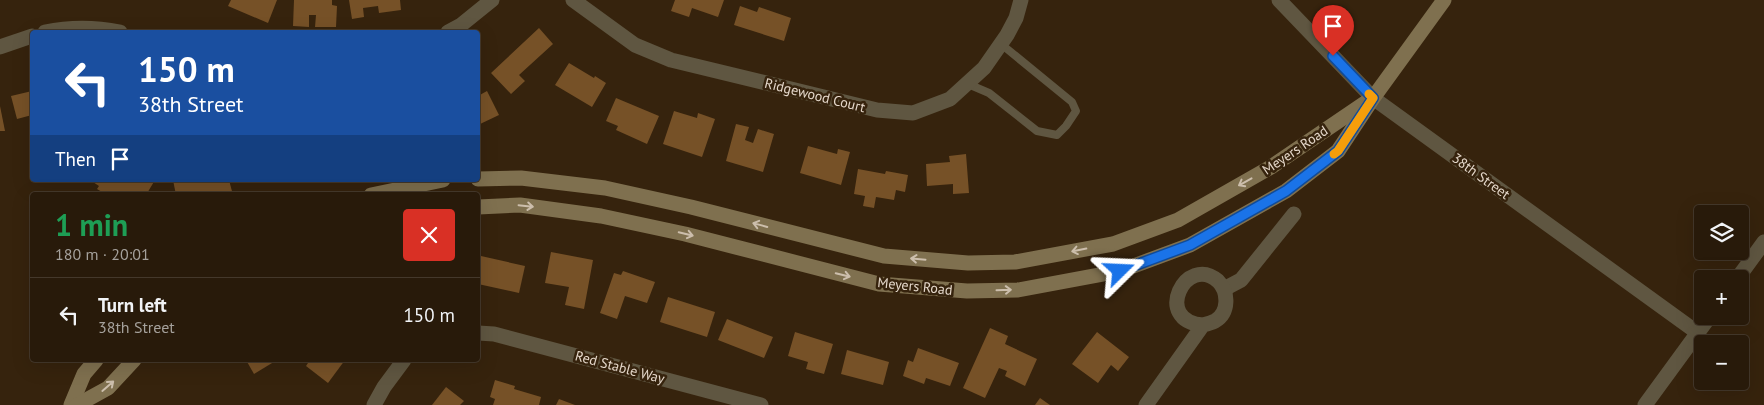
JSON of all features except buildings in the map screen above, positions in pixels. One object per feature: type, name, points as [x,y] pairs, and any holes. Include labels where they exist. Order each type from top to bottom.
[{"type":"street","points":[[451,30],[471,17],[490,0]]},
{"type":"street","name":"Ridgewood Court","points":[[573,0],[624,38],[655,55],[876,110],[913,113],[950,99],[984,68],[1016,18],[1021,0]]},
{"type":"street","name":"38th Street","points":[[1279,0],[1373,98],[1698,333]]},
{"type":"street","points":[[1373,98],[1444,0]]},
{"type":"street","points":[[54,30],[63,28],[99,30]]},
{"type":"street","points":[[0,47],[30,37]]},
{"type":"street","name":"Meyers Road","points":[[480,179],[521,178],[605,188],[691,207],[884,256],[968,263],[1015,262],[1113,244],[1178,220],[1271,167],[1373,98]]},
{"type":"street","name":"Meyers Road","points":[[480,207],[520,205],[601,216],[685,234],[879,284],[967,291],[1018,290],[1120,271],[1190,245],[1286,191],[1338,151],[1373,98]]},
{"type":"street","points":[[385,192],[433,182]]},
{"type":"street","points":[[1224,289],[1242,280],[1294,214]]},
{"type":"street","points":[[1744,270],[1764,242]]},
{"type":"street","points":[[1205,275],[1214,278],[1224,289],[1226,296],[1225,310],[1215,321],[1204,325],[1191,323],[1181,314],[1177,295],[1181,286],[1192,277],[1205,275]]},
{"type":"street","points":[[1146,405],[1204,325]]},
{"type":"street","points":[[1645,405],[1704,325]]},
{"type":"street","name":"Red Stable Way","points":[[480,333],[494,334],[762,405]]},
{"type":"street","points":[[71,405],[84,374],[94,362]]},
{"type":"street","points":[[77,405],[108,388],[132,362]]},
{"type":"street","points":[[374,405],[384,387],[403,362]]},
{"type":"lane","points":[[968,84],[989,93],[1037,131],[1057,135],[1066,126],[1076,111],[1072,102],[1001,44]]},
{"type":"slow traffic","points":[[1334,154],[1338,151],[1373,98],[1369,94]]},
{"type":"route","points":[[1120,271],[1190,245],[1286,191],[1338,151],[1373,98],[1333,56]]}]
